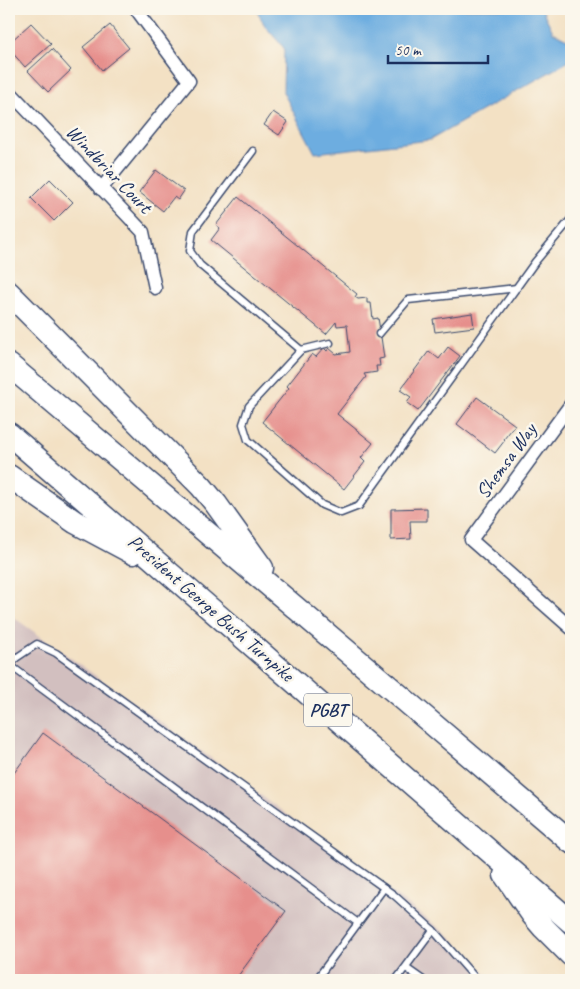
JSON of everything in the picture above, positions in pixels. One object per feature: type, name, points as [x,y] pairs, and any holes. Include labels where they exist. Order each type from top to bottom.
[{"type":"highway","points":[[9,294],[201,486],[273,584],[291,604]]},
{"type":"highway","name":"PGBT","points":[[9,366],[571,842]]},
{"type":"highway","name":"President George Bush Turnpike","points":[[9,434],[571,922]]},
{"type":"highway","points":[[9,476],[75,522],[160,568],[178,580]]},
{"type":"highway","points":[[514,793],[571,824]]},
{"type":"highway","points":[[478,840],[532,914],[571,955]]},
{"type":"street","points":[[101,188],[189,81],[136,9]]},
{"type":"street","name":"Windbriar Court","points":[[9,91],[143,232],[155,288]]},
{"type":"street","name":"Shemsa Way","points":[[571,404],[567,420],[471,540],[571,628]]},
{"type":"lane","points":[[254,151],[193,231],[190,251],[200,266],[301,350]]},
{"type":"lane","points":[[330,343],[301,350],[248,406],[243,424],[248,440],[322,505],[341,513],[359,506],[535,262],[571,218]]},
{"type":"lane","points":[[379,334],[408,300],[517,288]]},
{"type":"lane","points":[[358,923],[10,667],[16,658],[37,644],[56,653],[384,888],[433,930],[477,980]]},
{"type":"lane","points":[[316,980],[384,888]]},
{"type":"lane","points":[[396,980],[433,930]]},
{"type":"lane","points":[[406,968],[423,980]]},
{"type":"shaded area","points":[[9,614],[204,753],[446,933],[492,980],[9,980]]},
{"type":"water","points":[[256,9],[542,9],[553,32],[571,41],[571,60],[430,140],[315,153],[283,92],[284,48],[265,26]]},
{"type":"building","points":[[31,23],[51,44],[25,67],[9,49],[9,43]]},
{"type":"building","points":[[110,25],[129,48],[102,70],[83,47]]},
{"type":"building","points":[[52,49],[71,70],[48,92],[28,71]]},
{"type":"building","points":[[273,112],[288,122],[279,135],[264,125]]},
{"type":"building","points":[[156,170],[184,191],[178,200],[174,197],[163,211],[139,192]]},
{"type":"building","points":[[50,179],[73,202],[54,221],[31,198]]},
{"type":"building","points":[[238,197],[357,294],[355,297],[358,299],[367,298],[367,303],[371,303],[373,319],[378,318],[380,330],[378,330],[378,338],[381,337],[384,358],[379,359],[380,366],[376,366],[377,372],[364,374],[366,377],[337,414],[373,443],[361,458],[365,462],[344,489],[262,422],[289,388],[287,386],[312,354],[316,357],[324,348],[327,351],[329,348],[336,354],[350,352],[347,325],[337,326],[336,322],[326,334],[211,240],[220,228],[216,225]]},
{"type":"building","points":[[472,313],[474,327],[435,332],[433,319]]},
{"type":"building","points":[[448,347],[460,356],[418,411],[407,403],[411,397],[400,390],[429,351],[439,359]]},
{"type":"building","points":[[477,397],[515,425],[495,453],[457,424]]},
{"type":"building","points":[[427,508],[427,521],[410,521],[411,539],[391,540],[391,509]]},
{"type":"building","points":[[43,733],[286,911],[235,980],[9,980],[9,780]]}]
